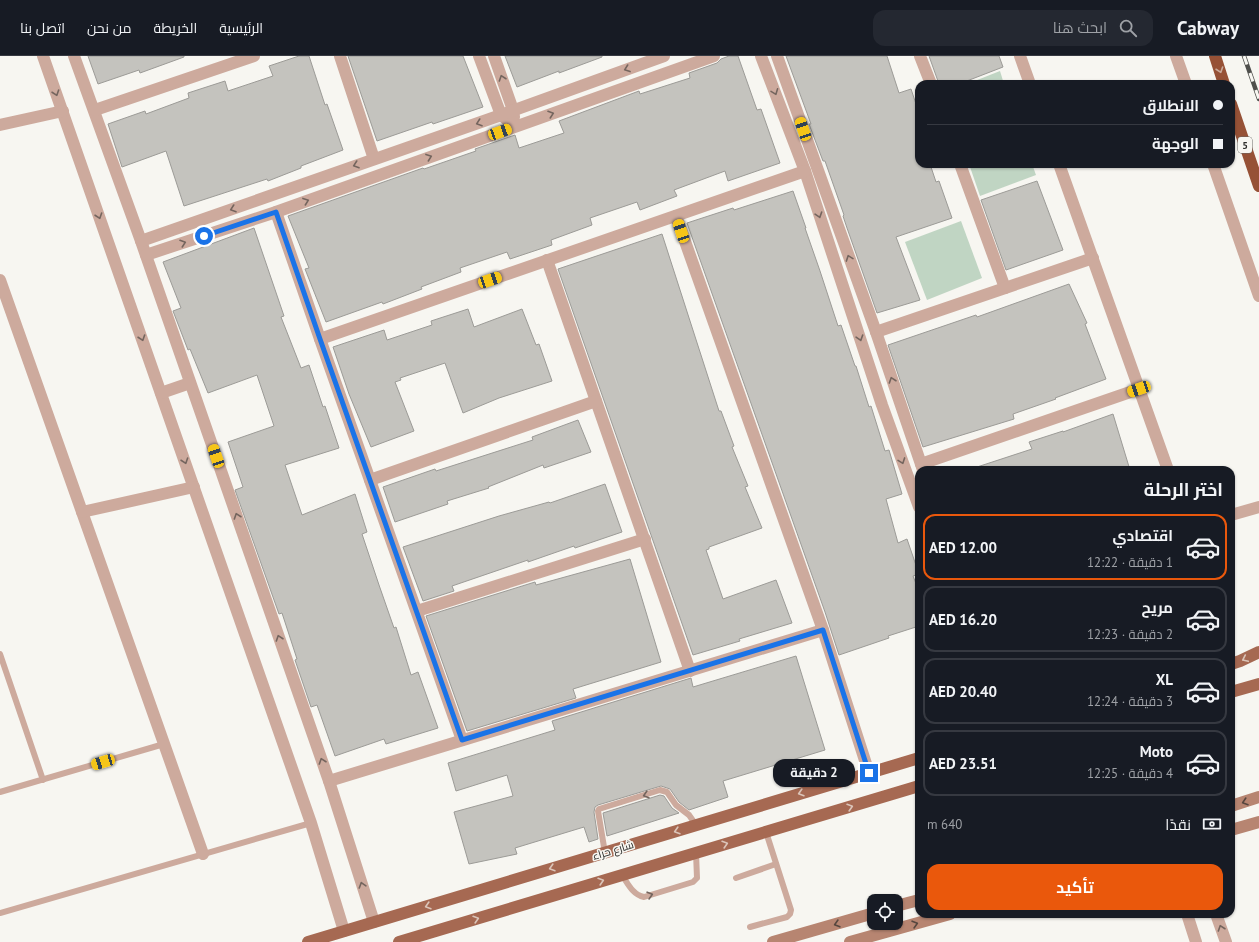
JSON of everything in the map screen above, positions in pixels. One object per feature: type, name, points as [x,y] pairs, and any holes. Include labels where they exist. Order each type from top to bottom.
[{"type":"highway","points":[[1215,56],[1223,80]]},
{"type":"highway","name":"5","points":[[1235,116],[1259,186]]},
{"type":"main road","points":[[1235,663],[1259,652]]},
{"type":"main road","points":[[1235,691],[1259,684]]},
{"type":"main road","name":"شارع حراء","points":[[308,942],[915,759]]},
{"type":"main road","points":[[399,942],[915,787]]},
{"type":"street","points":[[43,56],[311,823],[344,931]]},
{"type":"street","points":[[74,56],[95,110],[329,781],[374,922]]},
{"type":"street","points":[[95,110],[254,56]]},
{"type":"street","points":[[340,56],[374,159]]},
{"type":"street","points":[[479,56],[501,115],[514,126]]},
{"type":"street","points":[[494,56],[513,110],[514,126]]},
{"type":"street","points":[[141,241],[501,115],[664,56]]},
{"type":"street","points":[[146,255],[276,212],[714,56]]},
{"type":"street","points":[[761,56],[805,171],[882,405],[915,495]]},
{"type":"street","points":[[777,56],[876,332],[922,466]]},
{"type":"street","points":[[920,56],[929,80]]},
{"type":"street","points":[[1020,56],[1029,80]]},
{"type":"street","points":[[1176,56],[1185,80]]},
{"type":"street","points":[[0,125],[62,111]]},
{"type":"street","points":[[961,168],[1005,288]]},
{"type":"street","points":[[1060,168],[1167,466]]},
{"type":"street","points":[[1214,168],[1259,296]]},
{"type":"street","points":[[320,339],[805,171]]},
{"type":"street","points":[[276,212],[462,740]]},
{"type":"street","points":[[676,216],[823,630],[869,773]]},
{"type":"street","points":[[876,332],[1092,258]]},
{"type":"street","points":[[547,260],[690,671]]},
{"type":"street","points":[[0,280],[203,854]]},
{"type":"street","points":[[161,393],[190,382]]},
{"type":"street","points":[[925,466],[1139,389]]},
{"type":"street","points":[[882,405],[898,398]]},
{"type":"street","points":[[370,480],[596,401]]},
{"type":"street","points":[[82,512],[194,487]]},
{"type":"street","points":[[1235,514],[1259,507]]},
{"type":"street","points":[[417,611],[644,539]]},
{"type":"street","points":[[329,781],[823,630]]},
{"type":"street","points":[[1235,805],[1259,797]]},
{"type":"street","points":[[1235,829],[1259,822]]},
{"type":"street","points":[[903,904],[915,901]]},
{"type":"street","points":[[773,942],[867,915]]},
{"type":"street","points":[[850,942],[936,918]]},
{"type":"street","points":[[1188,918],[1196,942]]},
{"type":"street","points":[[1217,918],[1226,942]]},
{"type":"lane","points":[[0,654],[43,780]]},
{"type":"lane","points":[[0,792],[164,744]]},
{"type":"lane","points":[[605,853],[598,811],[599,809],[660,790],[667,792],[676,805],[689,815],[696,825]]},
{"type":"lane","points":[[0,914],[311,823]]},
{"type":"lane","points":[[750,927],[787,917],[791,910],[766,832]]},
{"type":"lane","points":[[622,875],[635,893],[644,897],[693,882],[697,878],[696,853]]},
{"type":"lane","points":[[736,878],[776,864]]},
{"type":"green space","points":[[1000,71],[1003,80],[977,80]]},
{"type":"green space","points":[[970,168],[1033,168],[1036,175],[980,196]]},
{"type":"green space","points":[[961,221],[982,278],[927,300],[905,242]]},
{"type":"building","points":[[88,56],[184,57],[140,73],[139,70],[98,84]]},
{"type":"building","points":[[299,56],[309,56],[325,105],[327,104],[343,150],[301,166],[301,168],[268,181],[267,179],[184,206],[166,151],[122,167],[108,124],[145,111],[146,114],[189,98],[188,93],[225,81],[228,91],[273,76],[269,66]]},
{"type":"building","points":[[348,56],[463,56],[483,107],[433,124],[432,122],[377,141]]},
{"type":"building","points":[[505,56],[602,56],[602,57],[517,87]]},
{"type":"building","points":[[729,56],[738,56],[757,110],[761,109],[780,163],[728,181],[725,171],[674,190],[677,196],[640,210],[637,202],[590,218],[592,225],[551,240],[552,245],[510,259],[507,252],[460,268],[461,272],[421,287],[422,289],[383,304],[382,302],[326,322],[305,269],[309,268],[288,216],[423,168],[424,169],[476,151],[475,149],[515,135],[519,148],[564,133],[559,121],[639,91],[640,94],[690,78],[689,73],[717,63],[721,59]]},
{"type":"building","points":[[786,56],[887,56],[899,93],[911,89],[915,101],[915,168],[931,168],[936,182],[939,181],[952,218],[896,237],[920,300],[877,313],[825,161],[823,161],[809,124],[811,124]]},
{"type":"building","points":[[929,56],[999,56],[1003,67],[969,80],[938,80]]},
{"type":"building","points":[[1037,181],[1063,250],[1006,270],[981,200]]},
{"type":"building","points":[[793,191],[838,326],[841,325],[869,407],[871,406],[885,451],[889,450],[902,494],[886,499],[898,543],[907,539],[915,562],[915,575],[913,576],[915,581],[915,627],[839,655],[687,223],[733,208],[734,210]]},
{"type":"building","points":[[254,228],[284,316],[281,317],[301,368],[309,365],[339,448],[285,465],[302,515],[355,494],[367,532],[362,534],[394,628],[396,627],[411,675],[418,672],[438,728],[386,744],[384,739],[335,756],[317,705],[311,707],[295,660],[297,659],[282,613],[279,614],[235,490],[243,487],[228,442],[274,426],[257,375],[208,393],[190,349],[188,350],[173,311],[181,308],[163,262]]},
{"type":"building","points":[[662,234],[719,411],[721,411],[734,446],[732,447],[748,486],[745,487],[762,528],[709,547],[709,549],[706,550],[723,599],[776,580],[792,623],[693,655],[558,269]]},
{"type":"building","points":[[1069,284],[1087,323],[1085,324],[1106,379],[1013,414],[1014,419],[923,447],[888,345],[976,315],[977,317]]},
{"type":"building","points":[[468,309],[474,327],[522,309],[536,345],[539,344],[552,381],[499,398],[463,413],[445,363],[400,378],[401,380],[395,382],[414,431],[371,447],[349,394],[333,347],[384,330],[387,340],[432,325],[431,321]]},
{"type":"building","points":[[1113,414],[1129,466],[980,466],[1032,449],[1029,442],[1063,432]]},
{"type":"building","points":[[578,420],[591,452],[544,468],[543,465],[488,487],[489,488],[447,501],[448,504],[395,522],[383,487],[435,469],[436,471],[533,440],[532,437]]},
{"type":"building","points":[[605,484],[622,532],[575,548],[574,546],[528,562],[528,560],[452,586],[454,591],[423,601],[403,547],[499,516],[549,502],[550,503]]},
{"type":"building","points":[[630,559],[661,662],[573,689],[576,698],[467,731],[426,616],[535,582],[536,585]]},
{"type":"building","points":[[796,656],[825,750],[723,781],[728,797],[689,810],[679,802],[670,789],[661,786],[598,805],[595,807],[594,812],[598,839],[589,842],[584,827],[515,848],[517,854],[469,864],[454,812],[513,796],[507,775],[456,791],[448,763],[555,730],[552,721],[691,678],[693,687]]},
{"type":"building","points":[[660,795],[664,796],[672,808],[679,813],[607,836],[603,813]]},
{"type":"railway","points":[[1244,56],[1259,99]]},
{"type":"route","points":[[204,236],[276,212],[462,740],[823,630],[869,773]]}]
